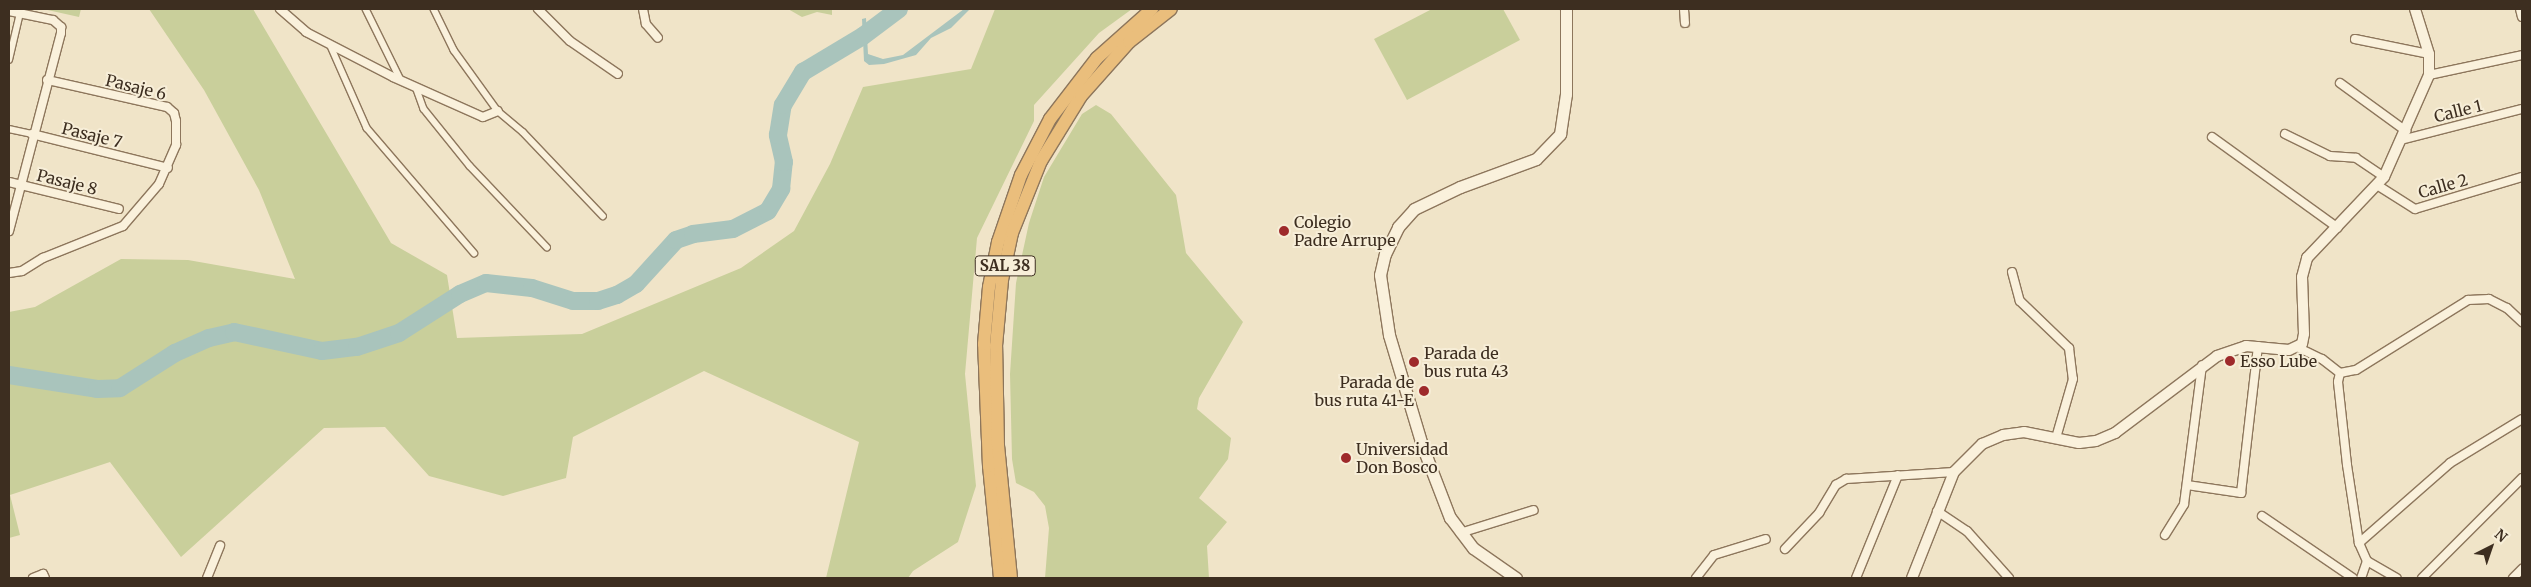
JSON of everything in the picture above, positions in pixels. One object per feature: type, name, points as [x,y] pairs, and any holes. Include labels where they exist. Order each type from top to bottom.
[{"type":"highway","name":"SAL 38","points":[[1000,578],[989,466],[984,351],[989,287],[998,242],[1021,175],[1054,113],[1097,58],[1152,9]]},
{"type":"highway","name":"SAL 38","points":[[1012,578],[998,446],[996,346],[1002,280],[1012,233],[1041,161],[1081,96],[1129,42],[1171,9]]},
{"type":"main road","points":[[1516,578],[1483,557],[1460,533],[1450,518],[1422,445],[1389,335],[1381,298],[1382,265],[1398,227],[1414,209],[1460,187],[1536,159],[1557,138],[1564,120],[1566,9]]},
{"type":"street","points":[[280,9],[306,32],[401,80],[483,117],[498,111]]},
{"type":"street","points":[[366,9],[401,80]]},
{"type":"street","points":[[434,9],[454,50],[498,111],[523,132],[604,216]]},
{"type":"street","points":[[538,9],[570,41],[618,74]]},
{"type":"street","points":[[642,9],[646,24],[658,38]]},
{"type":"street","points":[[1684,9],[1685,23]]},
{"type":"street","points":[[1912,578],[1954,472],[1975,450],[1995,438],[2024,432],[2084,443],[2110,436],[2202,365],[2234,349],[2258,346],[2289,350],[2297,347],[2304,340],[2303,268],[2314,249],[2338,228],[2384,176],[2430,75],[2429,54],[2414,9]]},
{"type":"street","points":[[2520,9],[2522,17]]},
{"type":"street","points":[[9,11],[53,20],[61,27],[19,184],[9,231]]},
{"type":"street","points":[[9,60],[20,13]]},
{"type":"street","points":[[2355,39],[2429,54]]},
{"type":"street","points":[[330,44],[367,128],[474,253]]},
{"type":"street","points":[[2430,75],[2522,55]]},
{"type":"street","name":"Pasaje 6","points":[[9,273],[22,271],[43,258],[122,226],[159,184],[168,168],[176,145],[176,121],[174,113],[167,107],[47,80]]},
{"type":"street","points":[[2340,83],[2403,135]]},
{"type":"street","points":[[416,87],[424,110],[470,166],[547,246]]},
{"type":"street","name":"Calle 1","points":[[2403,135],[2522,110]]},
{"type":"street","name":"Pasaje 7","points":[[9,129],[168,168]]},
{"type":"street","points":[[2285,134],[2330,156],[2356,158],[2384,176]]},
{"type":"street","points":[[2212,137],[2338,228]]},
{"type":"street","name":"Calle 2","points":[[2377,185],[2415,209],[2522,177]]},
{"type":"street","name":"Pasaje 8","points":[[9,182],[119,209]]},
{"type":"street","points":[[2012,272],[2020,302],[2069,348],[2073,379],[2056,438]]},
{"type":"street","points":[[2297,347],[2322,359],[2340,373],[2356,370],[2468,300],[2488,299],[2507,308],[2522,322]]},
{"type":"street","points":[[2187,485],[2241,493],[2258,346]]},
{"type":"street","points":[[2164,534],[2180,515],[2187,485],[2202,365]]},
{"type":"street","points":[[2340,373],[2338,382],[2347,465],[2359,543],[2367,561],[2396,578]]},
{"type":"street","points":[[2359,543],[2450,463],[2522,419]]},
{"type":"street","points":[[1786,549],[1819,513],[1836,485],[1846,480],[1954,472]]},
{"type":"street","points":[[1856,578],[1898,476]]},
{"type":"street","points":[[2422,578],[2522,478]]},
{"type":"street","points":[[1460,533],[1534,510]]},
{"type":"street","points":[[1937,511],[1967,530],[2009,578]]},
{"type":"street","points":[[2262,516],[2353,578]]},
{"type":"street","points":[[1696,578],[1714,555],[1766,539]]},
{"type":"street","points":[[207,578],[220,546]]},
{"type":"street","points":[[2361,578],[2367,561]]},
{"type":"street","points":[[2513,578],[2522,569]]},
{"type":"street","points":[[33,578],[43,574],[44,578]]},
{"type":"green space","points":[[43,9],[81,9],[79,17]]},
{"type":"green space","points":[[149,9],[253,9],[391,243],[447,275],[457,338],[582,334],[741,268],[794,231],[830,164],[863,87],[971,69],[995,9],[1132,9],[1099,33],[1034,105],[1034,121],[977,238],[965,374],[976,486],[958,542],[913,571],[908,578],[826,578],[859,442],[704,371],[573,437],[566,478],[503,496],[429,476],[385,427],[324,428],[181,557],[110,462],[10,495],[20,535],[9,538],[9,312],[35,307],[121,259],[188,260],[295,279],[259,190],[204,90]]},
{"type":"green space","points":[[788,9],[832,9],[832,15],[817,12],[802,17]]},
{"type":"green space","points":[[1432,9],[1503,9],[1520,40],[1407,100],[1374,39]]},
{"type":"green space","points":[[1096,105],[1111,114],[1176,195],[1186,253],[1243,322],[1199,398],[1197,409],[1231,438],[1228,459],[1199,498],[1227,522],[1207,546],[1209,578],[1045,578],[1049,528],[1045,506],[1034,492],[1016,483],[1012,459],[1010,374],[1016,283],[1029,223],[1044,177],[1082,114]]},
{"type":"water","points":[[964,9],[970,9],[951,28],[931,38],[916,55],[884,64],[869,65],[864,61],[862,19],[866,18],[868,54],[883,59],[903,55]]},
{"type":"waterway","points":[[9,375],[97,389],[120,388],[175,353],[209,338],[234,332],[322,351],[357,347],[399,333],[460,294],[486,283],[532,288],[573,301],[598,301],[617,295],[636,284],[676,240],[693,234],[733,229],[768,211],[781,189],[784,162],[778,135],[783,105],[803,72],[863,36],[899,9]]},
{"type":"place","name":"Colegio Padre Arrupe","points":[[1284,231]]},
{"type":"place","name":"Esso Lube","points":[[2230,361]]},
{"type":"place","name":"Parada de bus ruta 43","points":[[1414,362]]},
{"type":"place","name":"Parada de bus ruta 41-E","points":[[1424,391]]},
{"type":"place","name":"Universidad Don Bosco","points":[[1346,458]]}]
